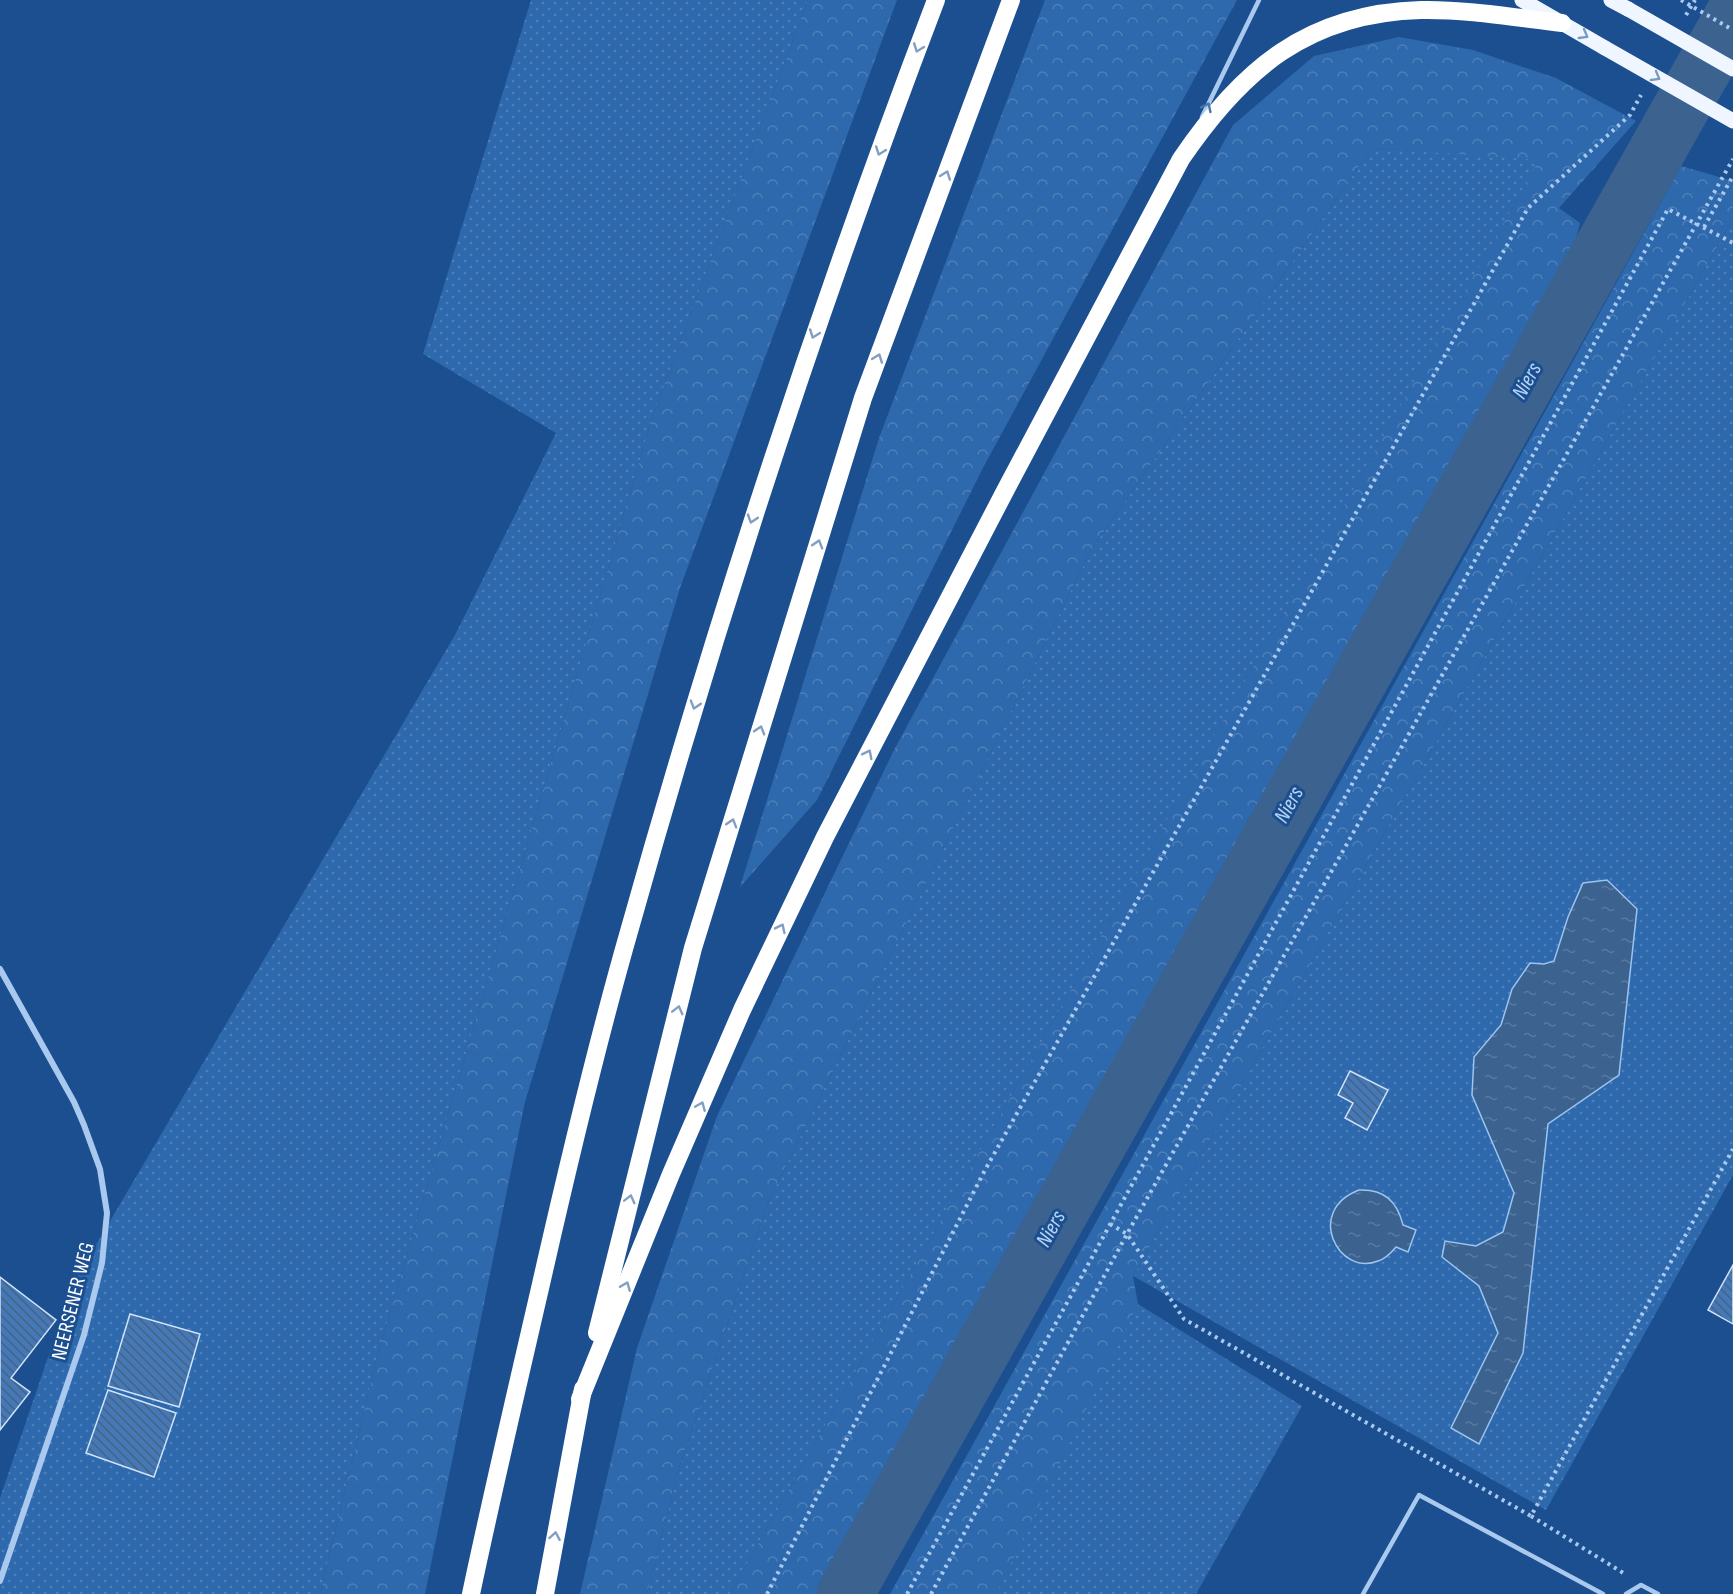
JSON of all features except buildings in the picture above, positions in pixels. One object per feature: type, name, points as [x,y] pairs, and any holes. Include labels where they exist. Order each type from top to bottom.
[{"type":"highway","points":[[471,1594],[500,1456],[581,1109],[629,929],[672,781],[737,564],[798,381],[936,0]]},
{"type":"highway","points":[[545,1594],[580,1399],[693,948],[862,398],[1011,0]]},
{"type":"highway","points":[[580,1399],[671,1174],[742,1010],[815,857],[1181,159],[1215,113],[1250,76],[1267,62],[1300,40],[1351,20],[1387,13],[1423,10],[1562,22]]},
{"type":"main road","points":[[1522,0],[1733,121]]},
{"type":"main road","points":[[1611,0],[1733,69]]},
{"type":"street","name":"NEERSENER WEG","points":[[0,969],[81,1117],[100,1169],[106,1213],[102,1263],[84,1335],[0,1581]]},
{"type":"lane","points":[[1181,159],[1259,0]]},
{"type":"lane","points":[[1363,1594],[1419,1495],[1603,1594]]},
{"type":"lane","points":[[1626,1594],[1641,1585],[1658,1594]]},
{"type":"path","points":[[1680,0],[1733,30]]},
{"type":"path","points":[[1683,21],[1695,0]]},
{"type":"path","points":[[767,1594],[985,1170],[1528,208],[1630,115],[1642,94]]},
{"type":"path","points":[[931,1594],[1127,1234],[1733,159]]},
{"type":"path","points":[[1704,227],[1733,176]]},
{"type":"path","points":[[907,1594],[1668,209],[1733,243]]},
{"type":"path","points":[[1531,1516],[1733,1149]]},
{"type":"path","points":[[1110,1224],[1127,1234],[1184,1319],[1531,1516],[1641,1585]]},
{"type":"green space","points":[[531,0],[808,0],[653,415],[377,1357],[320,1594],[0,1594],[0,1498],[73,1284],[455,635],[556,433],[423,354]]},
{"type":"green space","points":[[808,0],[897,0],[680,588],[525,1102],[425,1594],[320,1594],[377,1357],[653,415]]},
{"type":"green space","points":[[1045,0],[1237,0],[984,466],[817,800],[740,887],[879,438]]},
{"type":"green space","points":[[1399,37],[1473,50],[1556,78],[1636,121],[1559,208],[1580,223],[1568,270],[1278,779],[830,1594],[730,1594],[1539,160],[1372,148],[1091,550],[769,1200],[678,1471],[647,1594],[580,1594],[637,1348],[717,1116],[894,750],[1233,125],[1314,56]]},
{"type":"green space","points":[[1372,148],[1540,159],[730,1594],[647,1594],[678,1471],[769,1200],[1091,550]]},
{"type":"green space","points":[[1681,166],[1733,181],[1733,219],[1133,1276],[1138,1304],[996,1594],[890,1594]]},
{"type":"green space","points":[[1733,219],[1733,1175],[1546,1510],[1133,1276]],"holes":[[[1583,883],[1619,1075],[1548,1124],[1523,1353],[1451,1428],[1498,1333],[1479,1286],[1442,1257],[1446,1241],[1476,1246],[1503,1232],[1514,1193],[1472,1096],[1474,1057],[1501,1025],[1512,989],[1544,964],[1554,961],[1568,917]],[[1350,1071],[1387,1090],[1353,1103],[1338,1095]],[[1369,1190],[1380,1193],[1395,1205],[1402,1221],[1408,1251],[1396,1247],[1352,1259],[1340,1252],[1333,1243]]]},
{"type":"green space","points":[[1138,1304],[1302,1406],[1196,1594],[971,1594]]},
{"type":"water","points":[[1607,880],[1637,909],[1619,1075],[1548,1124],[1523,1353],[1479,1444],[1451,1428],[1498,1333],[1479,1286],[1442,1257],[1445,1241],[1476,1246],[1503,1232],[1514,1193],[1472,1095],[1474,1057],[1501,1025],[1512,989],[1530,963],[1544,964],[1554,961],[1568,917],[1583,883]]},
{"type":"water","points":[[1359,1190],[1376,1192],[1388,1198],[1397,1209],[1403,1225],[1416,1230],[1408,1252],[1396,1247],[1383,1259],[1364,1263],[1351,1260],[1340,1251],[1333,1239],[1331,1226],[1333,1212],[1342,1200]]},
{"type":"waterway","name":"Niers","points":[[845,1594],[1733,16]]}]
